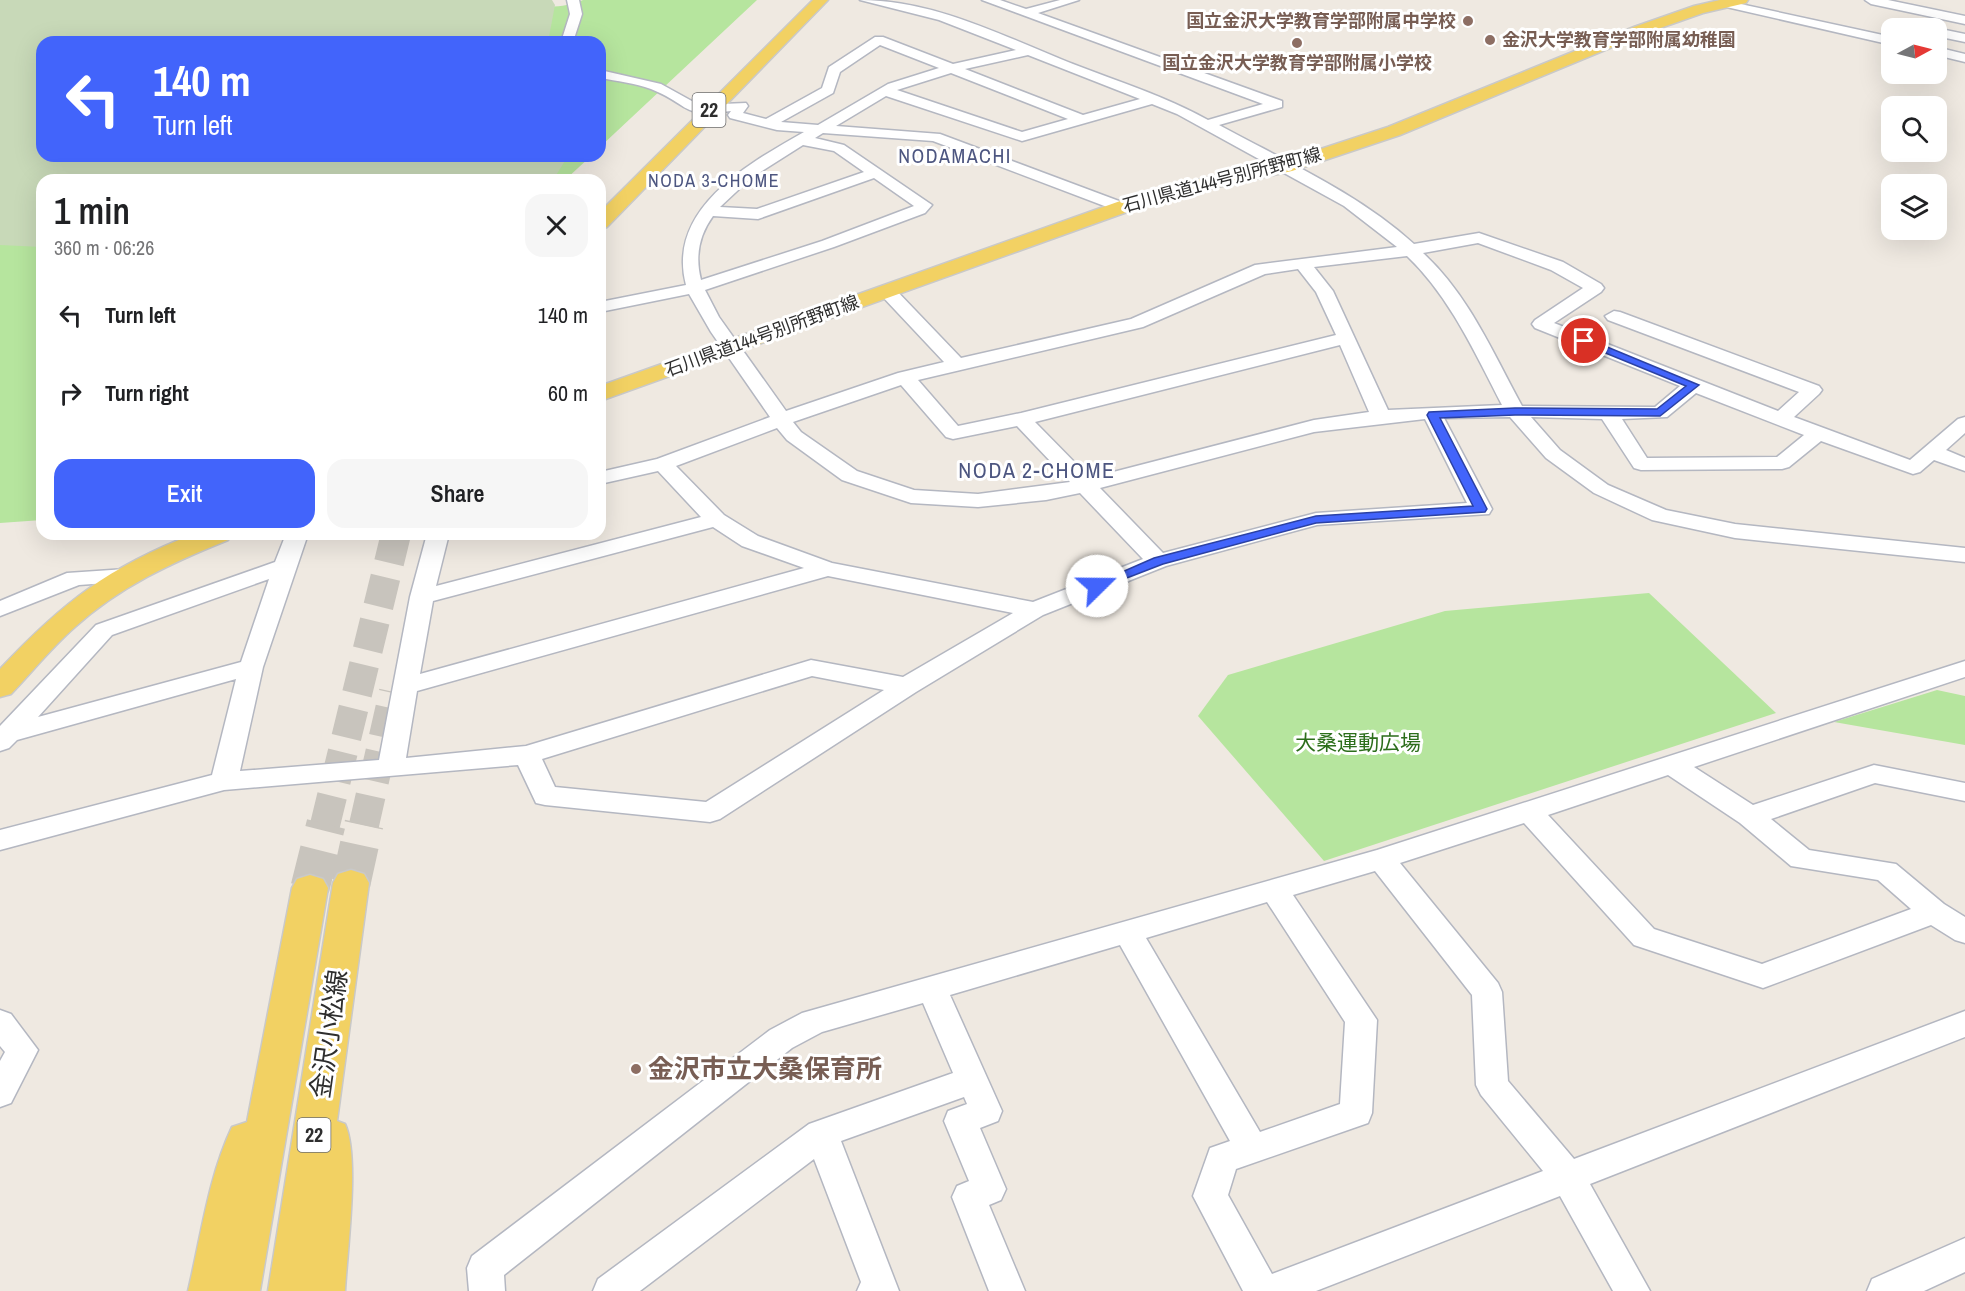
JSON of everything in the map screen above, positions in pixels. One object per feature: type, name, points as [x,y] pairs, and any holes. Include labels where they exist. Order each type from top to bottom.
[{"type":"main road","name":"22","points":[[606,216],[804,0]]},
{"type":"main road","name":"22","points":[[606,197],[821,0]]},
{"type":"main road","name":"石川県道144号別所野町線","points":[[606,392],[1121,207],[1208,181],[1285,167],[1394,131],[1659,23],[1698,9],[1734,2]]},
{"type":"main road","points":[[3,682],[73,613],[126,576],[172,552],[202,540]]},
{"type":"main road","name":"金沢小松線","points":[[291,1291],[351,883]]},
{"type":"main road","name":"金沢小松線","points":[[237,1291],[290,988],[310,888]]},
{"type":"main road","name":"22","points":[[211,1291],[233,1188],[290,988]]},
{"type":"main road","name":"22","points":[[322,1291],[329,1210],[331,1017]]},
{"type":"street","points":[[569,36],[576,14],[573,0]]},
{"type":"street","points":[[866,0],[916,9],[1155,99],[1208,124],[1350,203],[1391,231],[1411,250],[1452,298],[1467,321],[1515,411],[1553,454],[1601,489],[1660,514],[1736,531],[1965,555]]},
{"type":"street","points":[[988,0],[1277,104],[1208,124]]},
{"type":"street","points":[[1026,13],[1073,0]]},
{"type":"street","points":[[1872,0],[1961,19]]},
{"type":"street","points":[[1734,2],[1881,38]]},
{"type":"street","points":[[1947,26],[1961,19]]},
{"type":"street","points":[[1947,34],[1965,38]]},
{"type":"street","points":[[767,124],[821,96],[832,85],[834,70],[879,40],[1082,120]]},
{"type":"street","points":[[1029,51],[922,77],[886,91],[742,178],[723,193],[708,211],[691,241],[689,258],[697,298],[792,435],[832,465],[868,485],[920,498],[967,502],[1028,498],[1314,426],[1382,417],[1515,411],[1660,413],[1693,385]]},
{"type":"street","points":[[1947,54],[1965,58]]},
{"type":"street","points":[[606,75],[643,82],[701,110],[727,105],[741,106],[735,115],[767,124],[935,137],[1121,207]]},
{"type":"street","points":[[886,91],[1022,137],[1155,99]]},
{"type":"street","points":[[606,306],[694,288],[828,244],[919,210],[924,205],[839,148],[802,140]]},
{"type":"street","points":[[708,211],[758,214],[875,173]]},
{"type":"street","points":[[606,477],[663,464],[782,419],[905,377],[1137,323],[1260,269],[1411,250],[1479,238],[1557,266],[1595,288],[1541,324],[1818,433],[1913,468],[1965,423]]},
{"type":"street","points":[[1303,264],[1324,291],[1382,417]]},
{"type":"street","points":[[887,291],[957,365]]},
{"type":"street","points":[[1614,316],[1812,390],[1781,418]]},
{"type":"street","points":[[905,377],[953,433],[1021,419],[1346,338]]},
{"type":"street","points":[[1608,413],[1641,464],[1782,463],[1818,433]]},
{"type":"street","points":[[526,755],[545,796],[710,812],[908,686],[1035,610],[1158,561],[1316,519],[1481,509],[1433,415]]},
{"type":"street","points":[[1021,419],[1158,561]]},
{"type":"street","points":[[1932,452],[1965,465]]},
{"type":"street","points":[[663,464],[716,520],[750,542],[827,569],[1035,610]]},
{"type":"street","points":[[422,597],[716,520]]},
{"type":"street","points":[[224,781],[251,667],[295,540]]},
{"type":"street","points":[[391,768],[422,597],[436,540]]},
{"type":"street","points":[[5,737],[104,630],[285,566]]},
{"type":"street","points":[[405,686],[827,569]]},
{"type":"street","points":[[0,609],[75,578],[126,576]]},
{"type":"street","points":[[5,737],[251,667]]},
{"type":"street","points":[[0,840],[224,781],[526,755],[811,668],[908,686]]},
{"type":"street","points":[[487,1291],[485,1268],[781,1039],[813,1022],[1381,860],[1963,672]]},
{"type":"street","points":[[1672,765],[1749,816],[1801,859],[1886,871],[1934,912],[1965,932]]},
{"type":"street","points":[[1749,816],[1874,774],[1965,792]]},
{"type":"street","points":[[1529,811],[1644,937],[1763,976],[1934,912]]},
{"type":"street","points":[[1381,860],[1487,992],[1492,1086],[1567,1176],[1632,1291]]},
{"type":"street","points":[[1262,1291],[1210,1197],[1222,1158],[1356,1113],[1361,1020],[1274,890]]},
{"type":"street","points":[[1128,932],[1252,1149]]},
{"type":"street","points":[[932,988],[986,1111],[960,1121],[989,1189],[969,1197],[1007,1291]]},
{"type":"street","points":[[0,1023],[22,1050],[0,1093]]},
{"type":"street","points":[[1272,1291],[1965,1024]]},
{"type":"street","points":[[611,1291],[821,1134],[972,1080]]},
{"type":"street","points":[[821,1134],[882,1288],[875,1291]]},
{"type":"street","points":[[1885,1291],[1965,1254]]},
{"type":"green space","points":[[0,0],[552,0],[555,5],[549,36],[36,36],[36,162],[564,162],[557,174],[36,174],[36,247],[0,245]]},
{"type":"green space","points":[[132,0],[506,0],[535,6],[555,6],[583,0],[757,0],[606,141],[606,36],[36,36],[36,162],[584,162],[572,174],[36,174],[36,520],[0,523],[0,23]]},
{"type":"green space","name":"大桑運動広場","points":[[1649,593],[1776,713],[1324,861],[1198,716],[1228,675],[1445,611]]},
{"type":"green space","points":[[1937,690],[1965,696],[1965,745],[1834,722]]},
{"type":"tunnel","points":[[325,825],[395,540]]},
{"type":"tunnel","points":[[364,825],[394,692]]},
{"type":"tunnel","points":[[310,888],[326,824]]},
{"type":"tunnel","points":[[351,883],[364,824]]},
{"type":"place","name":"国立金沢大学教育学部附属中学校","points":[[1468,21]]},
{"type":"place","name":"金沢大学教育学部附属幼稚園","points":[[1490,40]]},
{"type":"place","name":"国立金沢大学教育学部附属小学校","points":[[1297,43]]},
{"type":"place","name":"金沢市立大桑保育所","points":[[636,1069]]},
{"type":"district","name":"NODAMACHI","points":[[955,156]]},
{"type":"district","name":"NODA 3-CHOME","points":[[714,181]]},
{"type":"district","name":"NODA 2-CHOME","points":[[1037,470]]},
{"type":"route","points":[[1097,586],[1158,561],[1316,519],[1481,509],[1433,415],[1515,411],[1660,413],[1693,385],[1584,341]]}]
